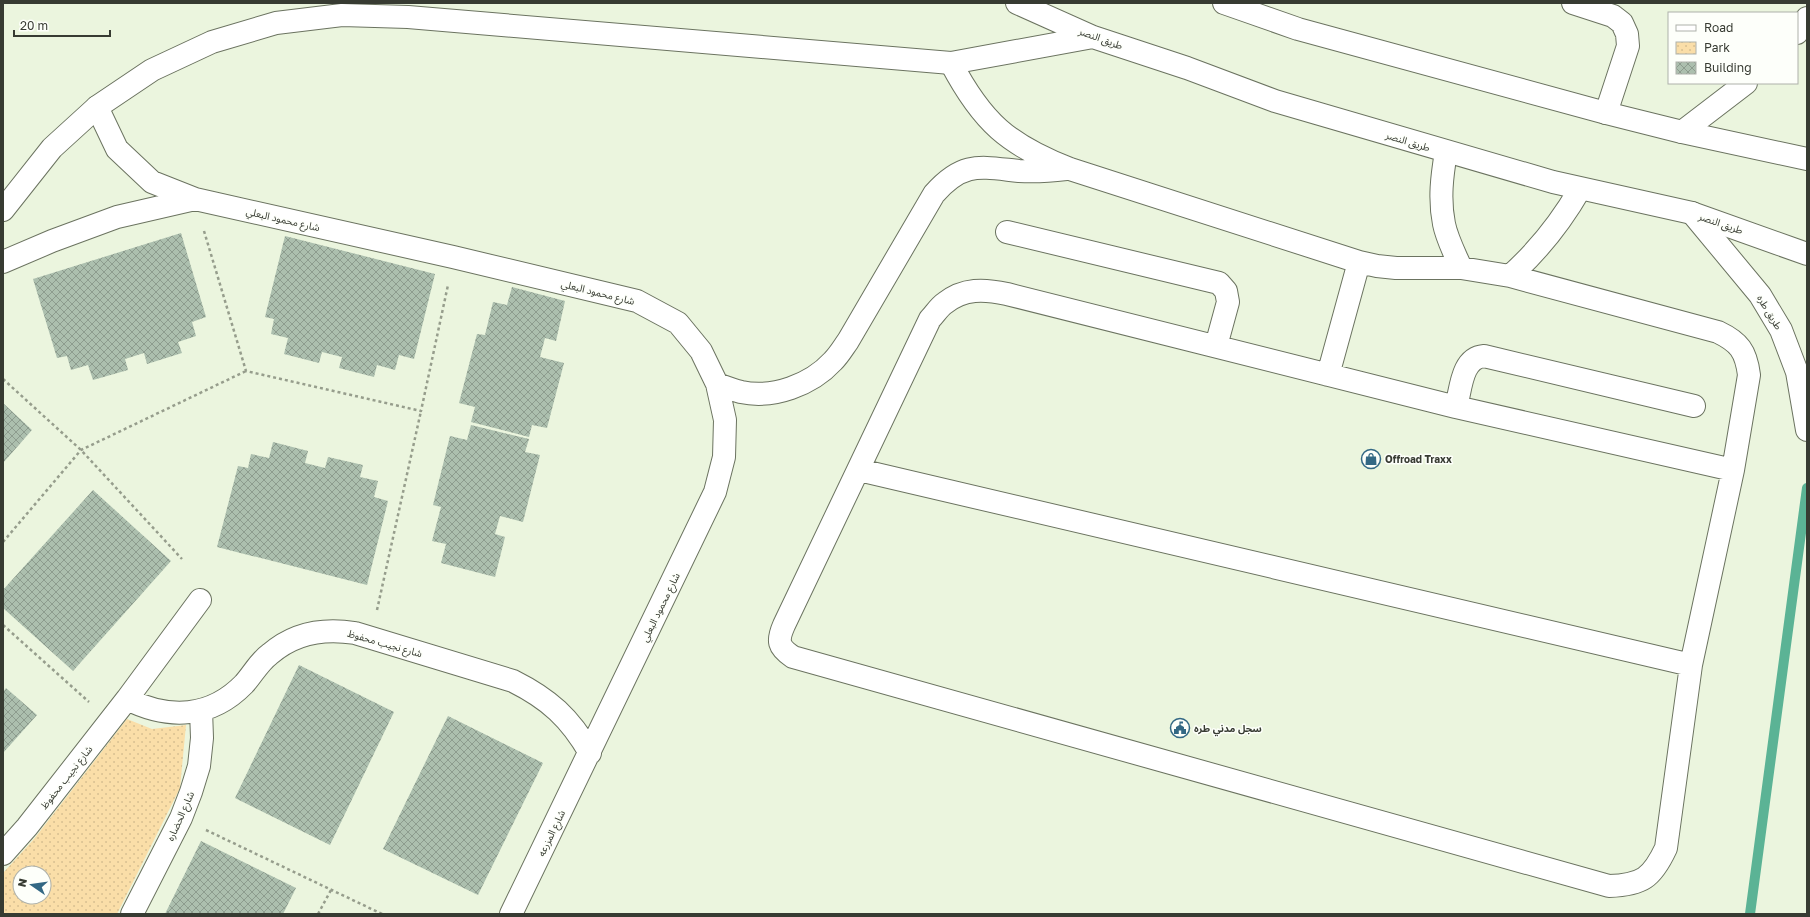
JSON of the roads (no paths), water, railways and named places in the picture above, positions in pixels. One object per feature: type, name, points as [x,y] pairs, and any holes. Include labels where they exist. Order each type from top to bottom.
[{"type":"main road","name":"طريق النصر","points":[[1017,3],[1094,37],[1187,68],[1275,101],[1446,152],[1580,189],[1692,213],[1807,254]]},
{"type":"main road","points":[[1224,3],[1298,29],[1606,113],[1682,132],[1807,159]]},
{"type":"main road","points":[[1573,3],[1613,16],[1622,24],[1627,34],[1628,46],[1606,113]]},
{"type":"main road","points":[[3,210],[52,148],[97,107],[152,70],[212,42],[276,23],[342,15],[408,17],[951,63],[1094,37]]},
{"type":"main road","points":[[1798,32],[1807,18]]},
{"type":"main road","points":[[951,63],[966,92],[987,118],[1015,143],[1040,157],[1070,169],[1359,262],[1396,268],[1461,268],[1510,276],[1718,332],[1731,338],[1741,348],[1747,361],[1748,375],[1733,470],[1691,665],[1666,848],[1659,863],[1648,876],[1630,885],[1609,886],[792,657],[782,650],[779,637],[930,320],[944,303],[964,293],[985,290],[1007,294],[1456,407],[1733,470]]},
{"type":"main road","points":[[1682,132],[1745,84]]},
{"type":"main road","name":"شارع محمود البعلي","points":[[97,107],[118,150],[152,182],[195,199],[453,257],[636,301],[678,323],[701,352],[717,384],[725,420],[724,457],[715,492],[590,753]]},
{"type":"main road","points":[[1446,152],[1441,190],[1441,206],[1444,226],[1461,268]]},
{"type":"main road","points":[[717,384],[748,392],[766,393],[791,388],[814,378],[833,361],[848,341],[934,194],[955,174],[970,168],[986,166],[1036,172],[1070,169]]},
{"type":"main road","points":[[1510,276],[1531,257],[1550,236],[1580,189]]},
{"type":"main road","name":"شارع محمود البعلي","points":[[3,262],[52,241],[117,217],[195,199]]},
{"type":"main road","name":"طريق طره","points":[[1692,213],[1760,295],[1781,330],[1797,372],[1807,430]]},
{"type":"main road","points":[[1007,232],[1219,283],[1226,291],[1228,302],[1216,346]]},
{"type":"main road","points":[[1328,374],[1359,262]]},
{"type":"main road","points":[[1456,407],[1466,368],[1473,359],[1484,356],[1694,406]]},
{"type":"main road","points":[[859,470],[1691,665]]},
{"type":"main road","name":"شارع نجيب محفوظ","points":[[3,854],[27,828],[110,720],[128,699],[200,600]]},
{"type":"main road","name":"شارع نجيب محفوظ","points":[[128,699],[145,708],[164,712],[184,713],[201,710],[217,704],[232,695],[245,683],[269,654],[287,642],[306,634],[322,631],[339,631],[371,638],[513,681],[535,692],[569,720],[581,736],[590,753]]},
{"type":"main road","name":"شارع الحضاره","points":[[132,914],[181,818],[191,792],[199,766],[202,738],[201,710]]},
{"type":"main road","name":"شارع المزرعه","points":[[511,914],[590,753]]},
{"type":"waterway","points":[[1750,914],[1807,488]]},
{"type":"place","name":"Offroad Traxx","points":[[1371,459]]},
{"type":"place","name":"سجل مدني طره","points":[[1180,728]]}]
